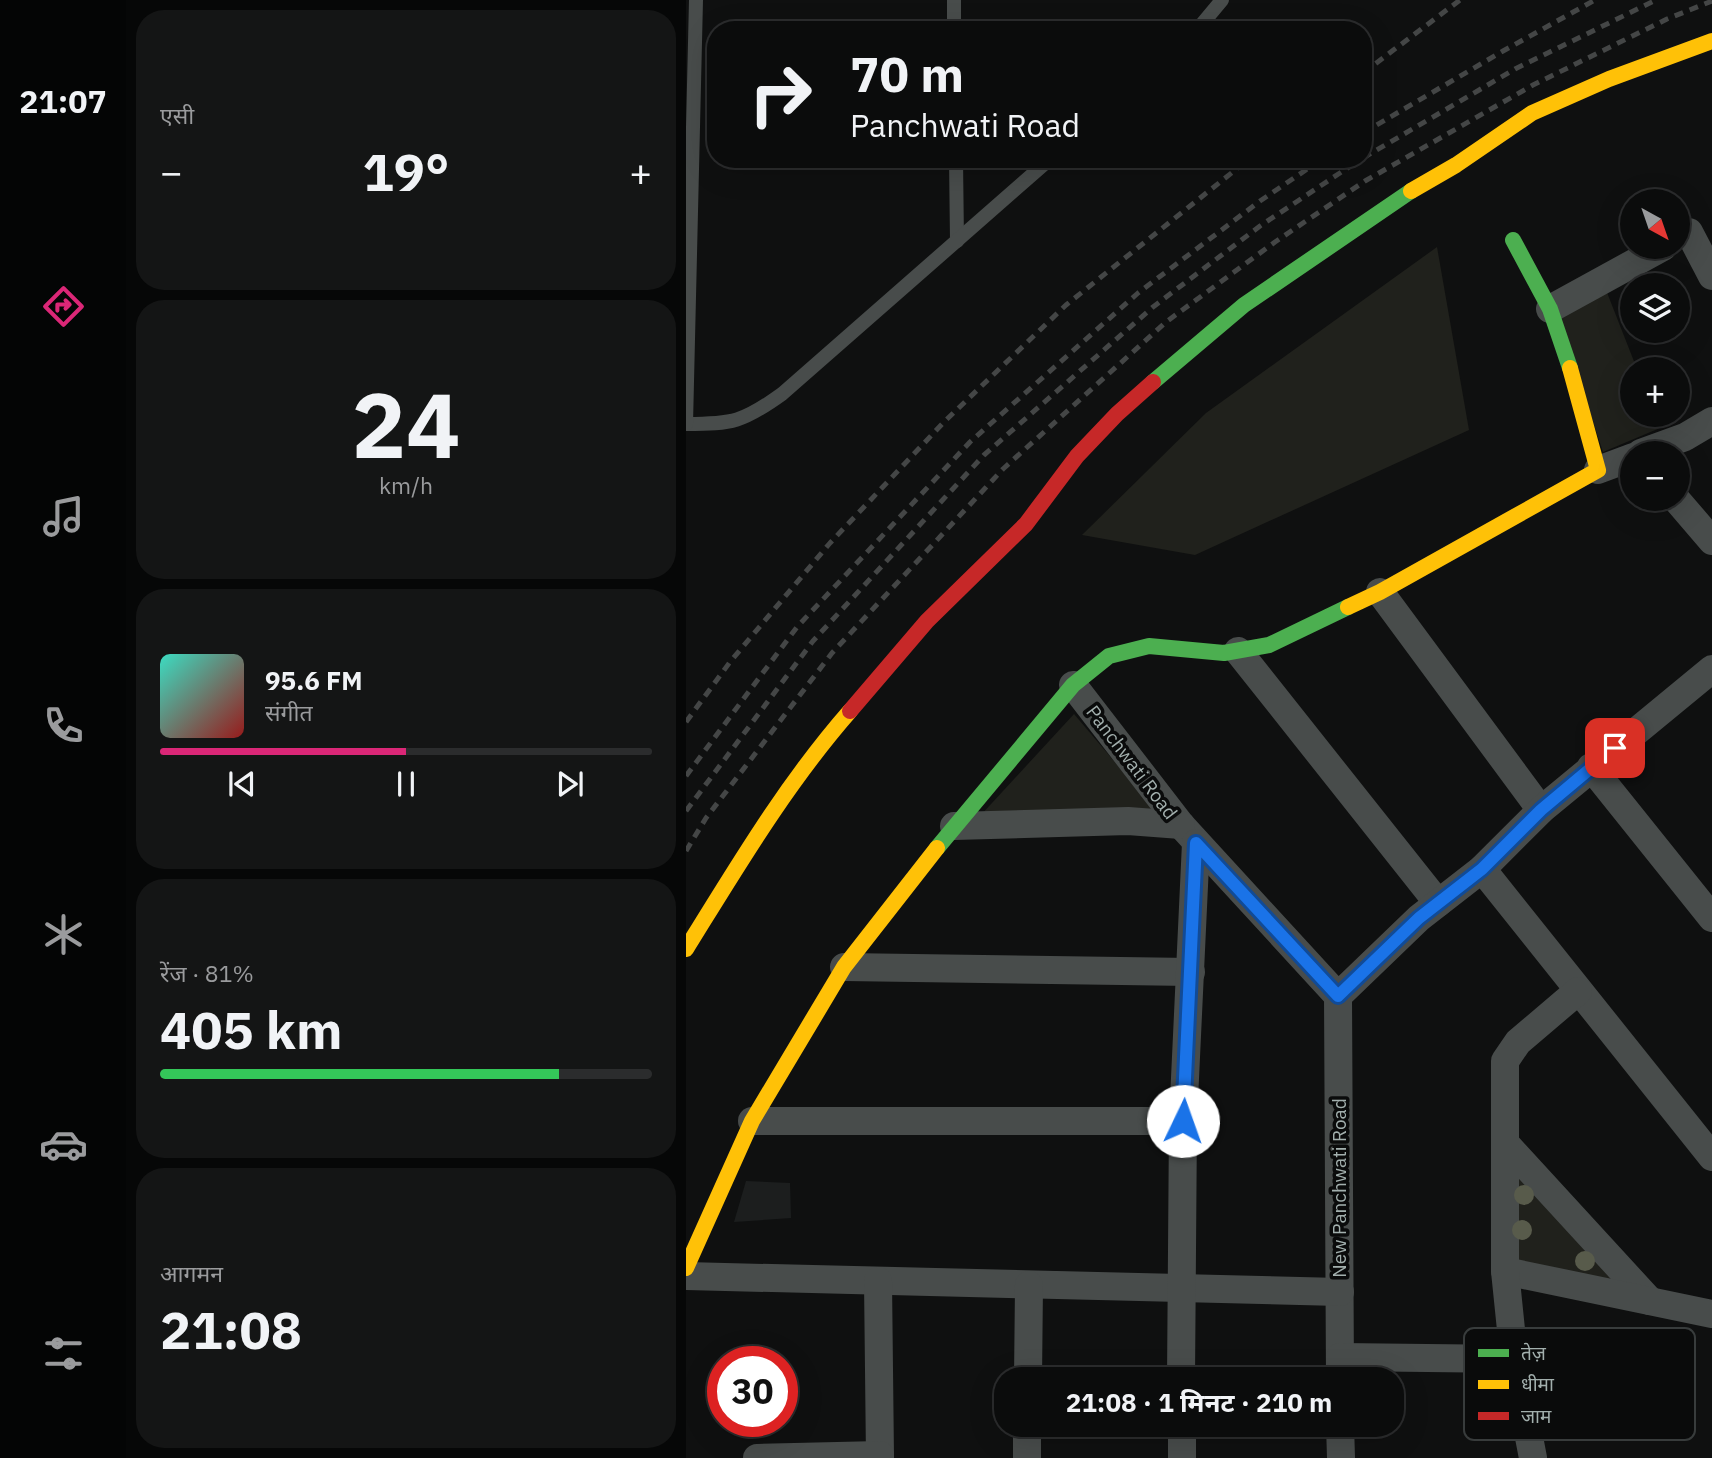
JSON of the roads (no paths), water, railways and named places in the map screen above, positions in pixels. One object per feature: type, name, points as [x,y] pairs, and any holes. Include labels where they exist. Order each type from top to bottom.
[{"type":"street","points":[[686,949],[767,818],[822,743],[927,621],[1026,524],[1085,448],[1117,414],[1165,371],[1244,305],[1395,200],[1456,165],[1532,113],[1632,70],[1712,41]]},
{"type":"street","points":[[1693,231],[1712,276]]},
{"type":"street","points":[[1513,240],[1550,309],[1566,352],[1598,470]]},
{"type":"street","points":[[1550,309],[1640,259]]},
{"type":"street","points":[[1674,441],[1712,421]]},
{"type":"street","points":[[686,1268],[752,1121],[844,967],[954,826],[1073,685],[1109,656],[1149,646],[1224,653],[1269,645],[1380,592],[1598,470],[1620,462]]},
{"type":"street","points":[[1689,511],[1708,528]]},
{"type":"street","points":[[1380,592],[1541,810]]},
{"type":"street","points":[[1238,651],[1438,903]]},
{"type":"street","points":[[1338,996],[1419,918],[1482,869],[1541,810],[1711,671]]},
{"type":"street","name":"Panchwati Road","points":[[1073,685],[1188,834],[1338,996]]},
{"type":"street","points":[[1591,767],[1712,918]]},
{"type":"street","points":[[954,826],[1104,821],[1188,834],[1191,972],[1183,1121],[1181,1367]]},
{"type":"street","points":[[1482,869],[1712,1157]]},
{"type":"street","points":[[844,967],[1191,972]]},
{"type":"street","points":[[1511,1328],[1505,1271],[1505,1061],[1518,1042],[1577,991]]},
{"type":"street","name":"New Panchwati Road","points":[[1338,996],[1340,1367]]},
{"type":"street","points":[[752,1121],[1183,1121]]},
{"type":"street","points":[[1505,1143],[1650,1301]]},
{"type":"street","points":[[1505,1271],[1712,1314]]},
{"type":"street","points":[[686,1276],[1340,1292]]},
{"type":"street","points":[[757,1458],[880,1456],[878,1281]]},
{"type":"street","points":[[1028,1285],[1028,1367]]},
{"type":"street","points":[[1359,1367],[1464,1362]]},
{"type":"street","points":[[1027,1437],[1027,1458]]},
{"type":"street","points":[[1182,1437],[1182,1458]]},
{"type":"street","points":[[1340,1437],[1340,1458]]},
{"type":"street","points":[[1530,1440],[1533,1458]]},
{"type":"lane","points":[[696,0],[686,424],[724,424],[753,415],[782,394],[1040,168]]},
{"type":"lane","points":[[954,0],[954,21]]},
{"type":"lane","points":[[1205,21],[1222,0]]},
{"type":"lane","points":[[956,168],[957,241]]},
{"type":"railway","points":[[1372,66],[1460,0]]},
{"type":"railway","points":[[1372,128],[1595,0]]},
{"type":"railway","points":[[1372,153],[1515,69],[1656,0]]},
{"type":"railway","points":[[686,851],[706,818],[832,653],[1003,469],[1166,322],[1275,242],[1365,181],[1533,85],[1667,19],[1712,1]]},
{"type":"railway","points":[[686,722],[730,662],[830,543],[944,422],[1066,305],[1238,168]]},
{"type":"railway","points":[[686,776],[797,627],[970,442],[1138,293],[1260,201],[1309,168]]},
{"type":"railway","points":[[686,811],[813,641],[984,455],[1153,307],[1260,226],[1347,168]]}]
